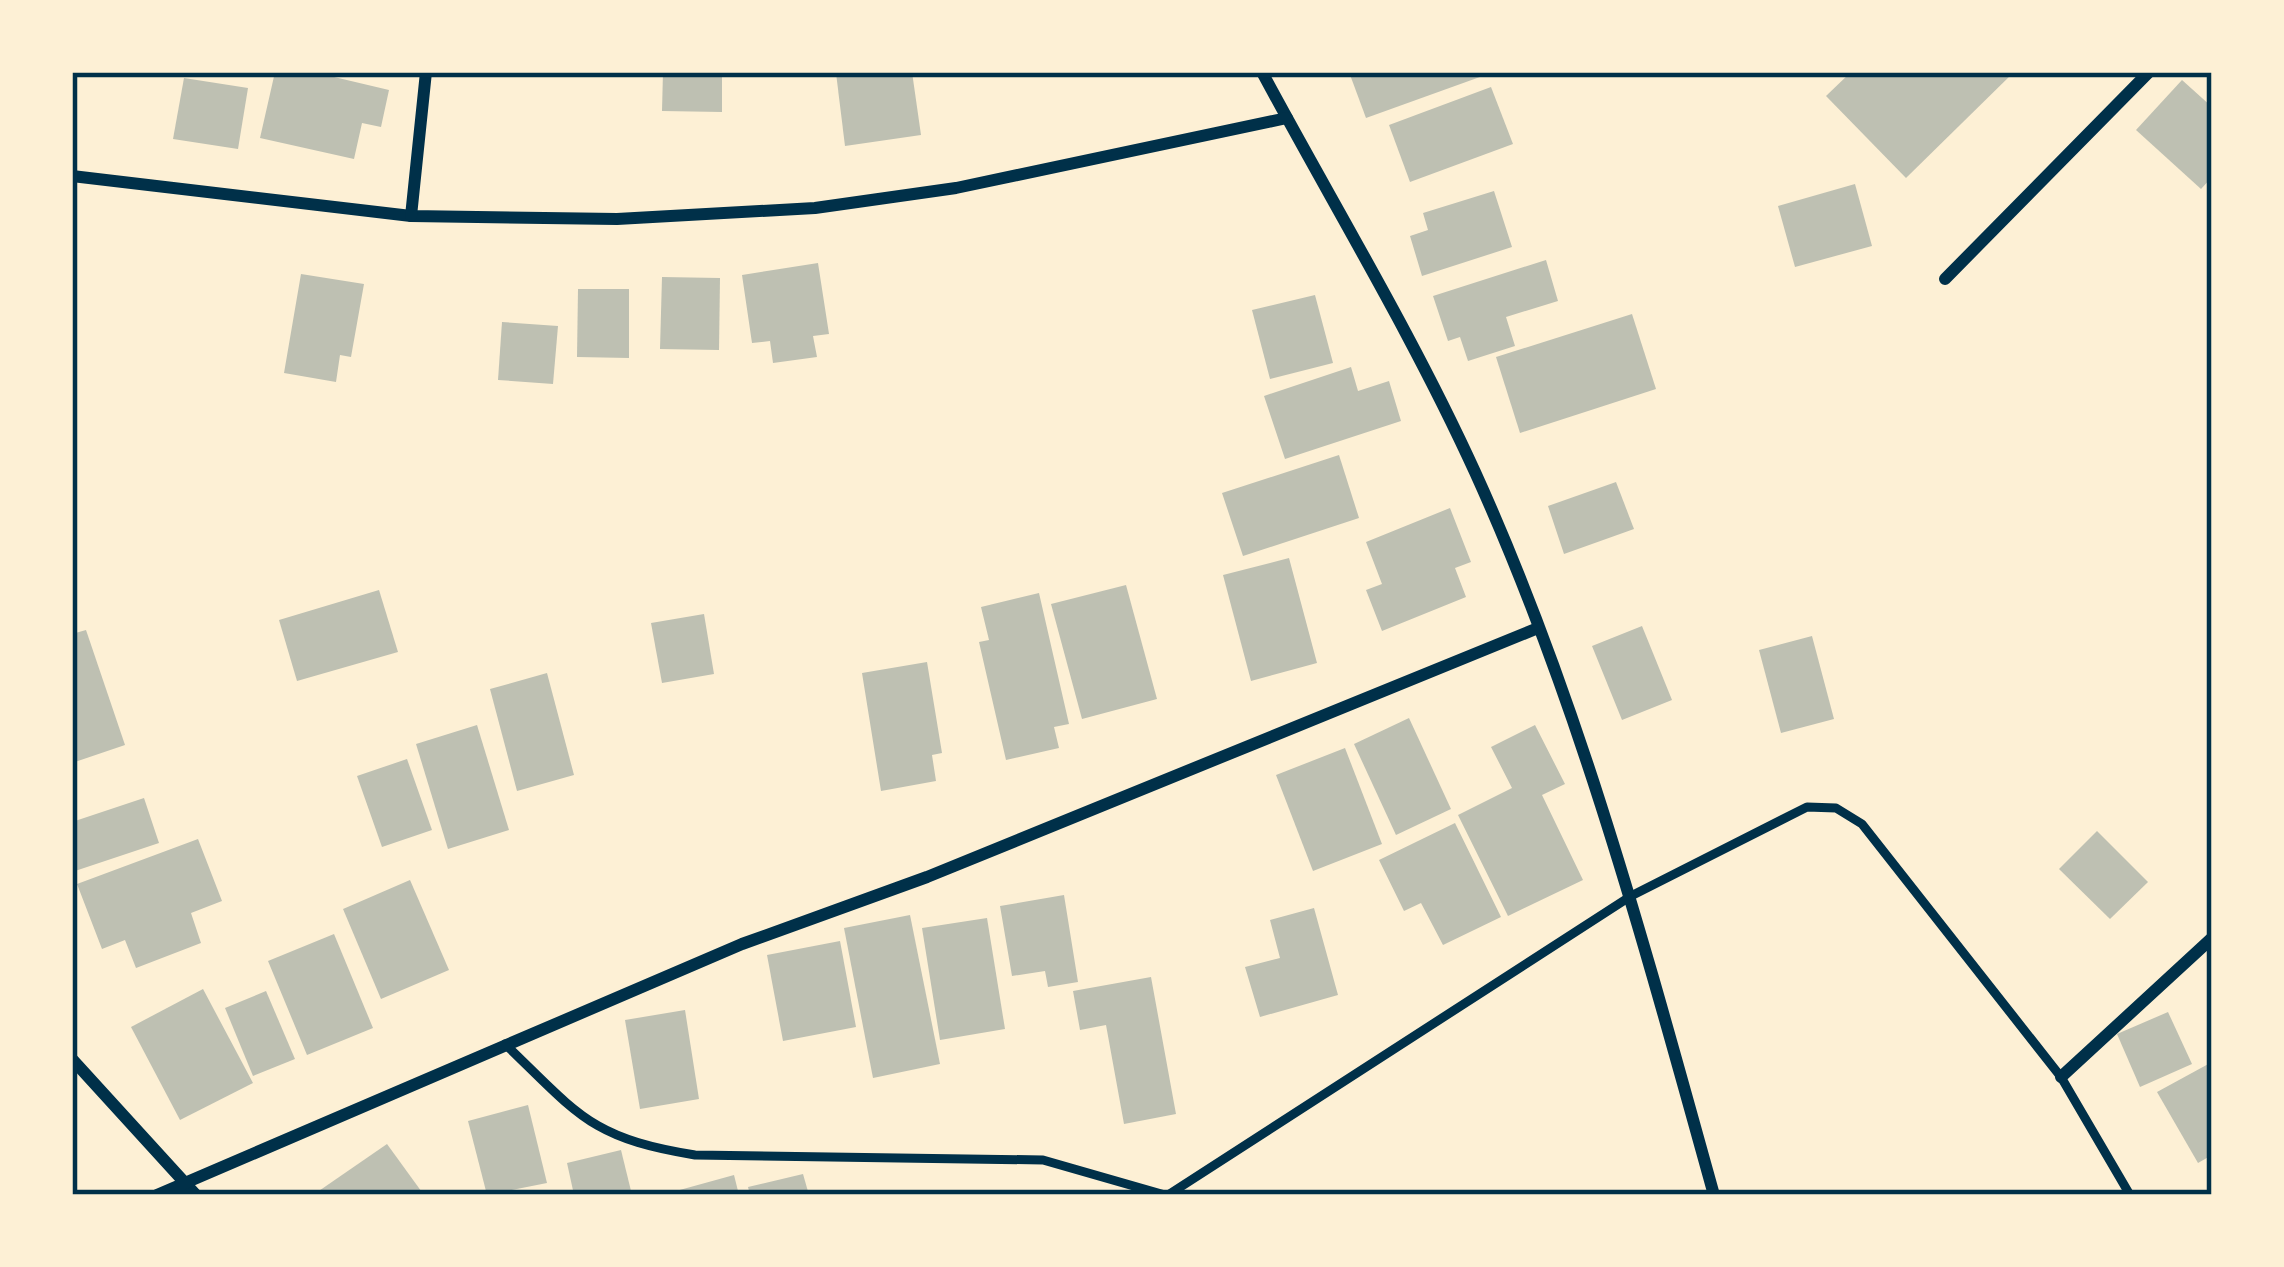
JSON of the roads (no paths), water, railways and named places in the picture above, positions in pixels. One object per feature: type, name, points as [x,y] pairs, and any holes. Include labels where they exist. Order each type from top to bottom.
[{"type":"street","points":[[411,216],[426,72]]},
{"type":"street","points":[[1262,72],[1410,335],[1477,477],[1538,628],[1631,896],[1714,1195]]},
{"type":"street","points":[[1945,279],[2149,72]]},
{"type":"street","points":[[72,176],[411,216],[617,219],[815,208],[956,188],[1287,118]]},
{"type":"street","points":[[157,1195],[191,1190],[504,1043],[1538,628]]},
{"type":"street","points":[[2061,1077],[2212,938]]},
{"type":"street","points":[[72,1059],[191,1190]]},
{"type":"lane","points":[[504,1043],[582,1118],[640,1146],[695,1155],[1043,1160],[1166,1195],[1631,896],[1807,807],[1836,808],[1862,824],[2061,1077],[2130,1195]]}]
